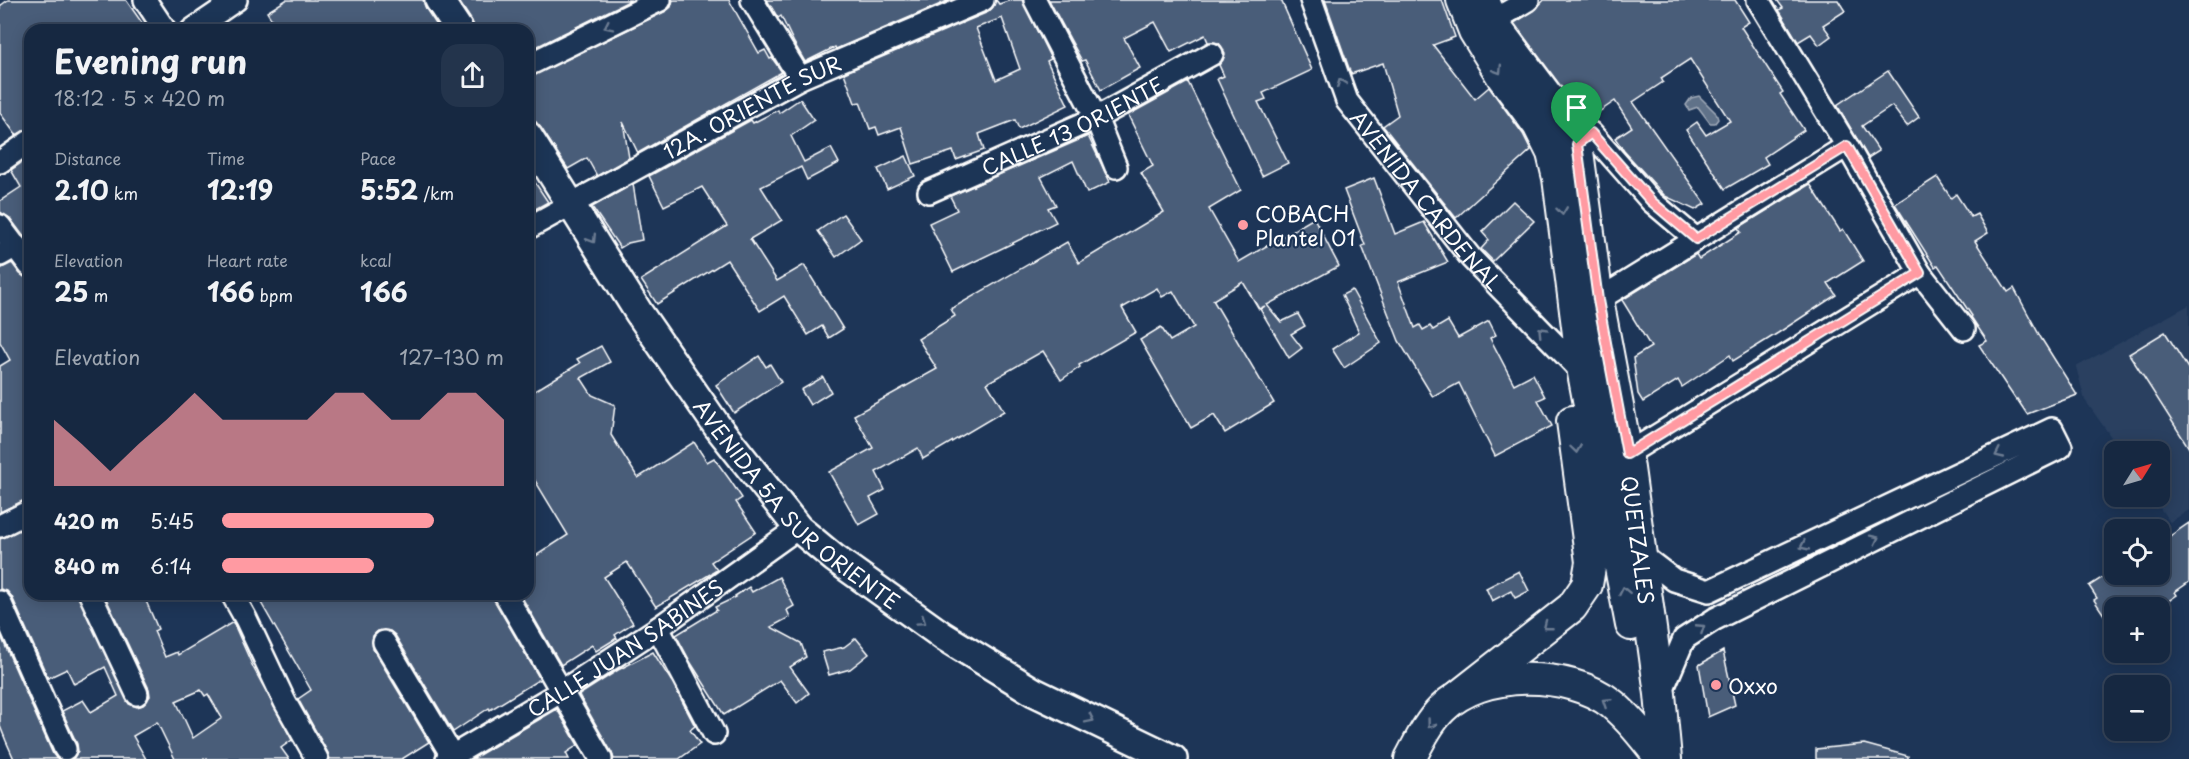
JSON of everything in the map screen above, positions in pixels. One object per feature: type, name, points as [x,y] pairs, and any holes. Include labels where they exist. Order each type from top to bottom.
[{"type":"main road","points":[[1462,0],[1483,18],[1503,78],[1538,124],[1573,143]]},
{"type":"main road","name":"QUETZALES","points":[[1573,143],[1558,178],[1583,373],[1660,756]]},
{"type":"main road","name":"QUETZALES","points":[[1573,143],[1598,300],[1627,454],[1660,694],[1660,756]]},
{"type":"main road","points":[[1410,759],[1422,735],[1442,709],[1572,607],[1587,585],[1591,562],[1571,413],[1571,402],[1583,373]]},
{"type":"main road","points":[[1461,694],[1484,686],[1523,678],[1568,682],[1611,704],[1638,730],[1660,756]]},
{"type":"street","points":[[145,0],[161,24]]},
{"type":"street","points":[[201,24],[236,0]]},
{"type":"street","points":[[439,0],[455,24]]},
{"type":"street","points":[[534,62],[660,0]]},
{"type":"street","points":[[752,0],[800,78]]},
{"type":"street","name":"12A. ORIENTE SUR","points":[[534,225],[800,78],[983,0]]},
{"type":"street","points":[[1035,0],[1096,118],[1116,167]]},
{"type":"street","name":"AVENIDA CARDENAL","points":[[1311,0],[1347,101],[1471,258],[1583,373]]},
{"type":"street","points":[[1483,18],[1528,0]]},
{"type":"street","points":[[1758,0],[1847,146],[1920,273],[1964,329]]},
{"type":"street","name":"CALLE 13 ORIENTE","points":[[929,192],[1096,118],[1212,54]]},
{"type":"street","points":[[1573,143],[1651,201],[1696,239]]},
{"type":"street","points":[[0,162],[24,145]]},
{"type":"street","name":"AVENIDA 5A SUR ORIENTE","points":[[534,146],[639,313],[717,426],[798,528],[834,558],[943,636],[1034,692],[1173,759]]},
{"type":"street","points":[[1598,300],[1847,146]]},
{"type":"street","points":[[0,226],[8,250],[24,262]]},
{"type":"street","points":[[1627,454],[1920,273]]},
{"type":"street","points":[[1640,554],[1674,580],[1709,591],[2052,429],[2061,447],[1715,619],[1684,639],[1660,694]]},
{"type":"street","points":[[1900,501],[1911,521]]},
{"type":"street","points":[[0,526],[24,514]]},
{"type":"street","name":"CALLE JUAN SABINES","points":[[451,758],[562,691],[658,628],[798,528]]},
{"type":"street","points":[[93,600],[137,694]]},
{"type":"street","points":[[235,600],[285,702],[317,759]]},
{"type":"street","points":[[509,600],[601,759]]},
{"type":"street","points":[[0,602],[65,749]]},
{"type":"street","points":[[658,628],[714,734]]},
{"type":"street","points":[[384,642],[451,758]]},
{"type":"shaded area","points":[[1699,96],[1716,113],[1718,119],[1715,123],[1710,123],[1698,107],[1689,110],[1686,105],[1691,98]]},
{"type":"shaded area","points":[[2189,305],[2189,510],[2170,522],[2159,507],[2170,507],[2170,441],[2114,441],[2085,400],[2076,367]]},
{"type":"building","points":[[8,0],[126,0],[143,24],[24,24],[24,131],[16,135],[0,113],[0,6]]},
{"type":"building","points":[[286,0],[423,0],[436,24],[274,24],[267,12]]},
{"type":"building","points":[[458,0],[631,0],[534,48],[534,24],[473,24]]},
{"type":"building","points":[[673,0],[729,0],[759,53],[765,50],[782,72],[638,153],[623,122],[629,158],[597,176],[587,158],[568,169],[534,121],[534,75],[671,7]]},
{"type":"building","points":[[767,0],[950,0],[836,49],[835,47],[805,62],[781,16],[778,18]]},
{"type":"building","points":[[996,0],[999,4],[1011,0],[1022,0],[1051,59],[1047,61],[1068,105],[1019,129],[1015,120],[979,134],[984,150],[956,160],[953,151],[913,164],[901,127],[879,135],[876,127],[870,129],[860,102],[855,103],[844,73],[988,12]],"holes":[[[1002,18],[1020,69],[996,80],[976,28]]]},
{"type":"building","points":[[1049,0],[1281,0],[1312,70],[1263,93],[1266,99],[1258,102],[1288,163],[1262,176],[1217,79],[1224,76],[1219,65],[1225,54],[1219,43],[1208,42],[1205,35],[1171,52],[1155,22],[1124,38],[1140,68],[1101,90],[1085,60],[1082,61]]},
{"type":"building","points":[[1325,0],[1442,0],[1455,37],[1433,45],[1475,99],[1489,87],[1523,134],[1531,150],[1456,218],[1383,126],[1398,115],[1383,63],[1351,74]]},
{"type":"building","points":[[1544,0],[1735,0],[1749,22],[1741,27],[1783,92],[1780,94],[1804,130],[1764,157],[1768,164],[1725,189],[1686,130],[1697,122],[1706,135],[1730,121],[1690,59],[1661,78],[1663,82],[1633,102],[1705,204],[1695,210],[1665,196],[1615,138],[1632,127],[1615,101],[1593,116],[1589,111],[1582,115],[1514,23],[1534,11]]},
{"type":"building","points":[[1777,0],[1838,0],[1845,11],[1823,25],[1831,36],[1819,45],[1811,34],[1798,42],[1779,10],[1783,8]]},
{"type":"building","points":[[1888,71],[1919,117],[1907,126],[1892,106],[1862,126],[1879,151],[1868,158],[1837,105]]},
{"type":"building","points":[[1188,82],[1241,190],[1209,209],[1239,262],[1314,218],[1339,266],[1267,305],[1281,322],[1298,314],[1305,326],[1291,334],[1302,348],[1289,358],[1260,309],[1265,306],[1259,309],[1243,282],[1213,300],[1274,403],[1225,433],[1214,415],[1191,428],[1140,340],[1161,327],[1170,341],[1194,327],[1173,291],[1162,297],[1157,288],[1122,308],[1136,332],[1079,365],[1080,367],[1061,380],[1043,351],[987,383],[1004,411],[923,459],[918,448],[876,472],[885,490],[870,498],[879,514],[859,525],[829,472],[873,448],[854,415],[937,369],[918,339],[955,316],[951,309],[1067,242],[1079,263],[1164,212],[1141,173],[1153,166],[1128,115]]},
{"type":"building","points":[[800,99],[814,120],[791,136],[804,162],[831,148],[839,163],[807,180],[801,167],[761,187],[782,220],[750,239],[777,281],[804,265],[843,329],[829,338],[822,326],[808,335],[784,296],[760,311],[727,260],[657,304],[641,280],[727,226],[702,187],[664,206],[649,176],[751,120],[753,123],[778,110],[779,113]]},
{"type":"building","points":[[1088,136],[1110,182],[1087,193],[1073,161],[1041,177],[1056,205],[1048,208],[1056,222],[953,272],[929,223],[957,210],[950,196]]},
{"type":"building","points":[[906,156],[915,176],[887,189],[878,169]]},
{"type":"building","points":[[24,161],[24,237],[10,218],[0,212],[0,201],[21,187],[11,170]]},
{"type":"building","points":[[1937,177],[1951,198],[1956,194],[1971,217],[1977,214],[1988,233],[1975,241],[2008,292],[2014,288],[2041,338],[2077,395],[2027,414],[1979,345],[1987,341],[1938,265],[1935,267],[1895,204]]},
{"type":"building","points":[[1374,178],[1395,234],[1424,222],[1448,262],[1398,282],[1415,328],[1420,325],[1423,330],[1430,326],[1433,330],[1448,321],[1458,338],[1489,321],[1496,335],[1490,338],[1514,384],[1533,374],[1545,397],[1538,400],[1552,426],[1495,456],[1459,383],[1433,397],[1399,341],[1362,246],[1365,245],[1344,190]]},
{"type":"building","points":[[534,181],[548,202],[534,210]]},
{"type":"building","points":[[633,184],[642,240],[628,243],[620,248],[592,207]]},
{"type":"building","points":[[1810,184],[1840,231],[1843,229],[1863,261],[1828,283],[1836,295],[1778,333],[1733,361],[1730,355],[1682,387],[1678,380],[1643,402],[1638,394],[1633,358],[1651,347],[1622,300],[1696,254],[1699,259],[1741,232],[1738,228]]},
{"type":"building","points":[[1513,201],[1534,221],[1493,261],[1481,249],[1489,240],[1482,232]]},
{"type":"building","points":[[843,214],[861,239],[836,257],[818,231]]},
{"type":"building","points":[[12,263],[24,276],[24,501],[0,512],[0,366],[10,360],[0,342],[0,269]]},
{"type":"building","points":[[1352,290],[1381,343],[1344,368],[1332,349],[1359,332],[1342,295]]},
{"type":"building","points":[[2165,332],[2189,370],[2189,448],[2129,354]]},
{"type":"building","points":[[601,346],[610,362],[581,378],[592,395],[615,405],[611,435],[638,478],[694,442],[707,462],[714,458],[730,480],[742,498],[736,502],[756,532],[711,562],[717,570],[656,607],[627,562],[604,577],[633,623],[615,635],[617,638],[596,651],[592,645],[561,665],[523,600],[534,600],[534,557],[568,535],[534,479],[534,391],[580,363],[577,359]]},
{"type":"building","points":[[759,356],[766,367],[770,364],[781,382],[734,413],[716,385]]},
{"type":"building","points":[[823,377],[831,392],[810,405],[801,390]]},
{"type":"building","points":[[2189,523],[2189,582],[2175,592],[2177,595],[2170,600],[2170,597],[2104,597],[2104,615],[2094,600],[2097,598],[2089,586],[2103,577],[2104,585],[2170,585],[2170,536]]},
{"type":"building","points":[[24,528],[24,600],[80,600],[129,704],[137,707],[143,705],[150,696],[149,689],[107,600],[146,600],[158,629],[154,631],[165,657],[177,652],[178,655],[233,622],[253,667],[292,740],[281,748],[289,759],[175,759],[157,722],[133,736],[146,759],[72,759],[78,751],[77,744],[62,711],[83,700],[91,712],[118,696],[105,667],[74,684],[67,669],[48,678],[12,597],[7,591],[0,589],[0,539]],"holes":[[[201,690],[205,696],[208,694],[222,718],[193,738],[176,701]]]},
{"type":"building","points":[[1519,571],[1529,591],[1515,598],[1511,591],[1492,601],[1486,588]]},
{"type":"building","points":[[779,577],[794,606],[787,610],[790,617],[771,627],[801,643],[806,657],[790,667],[809,693],[797,703],[780,680],[724,715],[676,635],[717,610],[715,607],[736,597],[749,587],[752,592]]},
{"type":"building","points":[[494,600],[540,679],[453,732],[395,635],[390,631],[378,631],[373,636],[373,649],[429,742],[402,759],[330,759],[298,699],[311,690],[260,601]]},
{"type":"building","points":[[0,634],[57,759],[14,759],[0,726]]},
{"type":"building","points":[[856,638],[869,654],[850,669],[829,675],[822,652],[844,647]]},
{"type":"building","name":"Oxxo","points":[[1723,651],[1735,705],[1708,717],[1699,665]]},
{"type":"building","points":[[653,652],[695,726],[690,730],[700,744],[679,759],[614,759],[579,695],[618,670]]},
{"type":"building","points":[[557,709],[578,745],[566,753],[569,759],[472,759]]},
{"type":"building","points":[[1864,744],[1908,756],[1908,759],[1816,759],[1816,749]]},
{"type":"place","name":"COBACH Plantel 01","points":[[1243,225]]},
{"type":"place","name":"Oxxo","points":[[1716,685]]},
{"type":"route","points":[[1591,133],[1651,201],[1696,239],[1847,146],[1920,273],[1627,454],[1598,300],[1577,144],[1591,133]]}]
